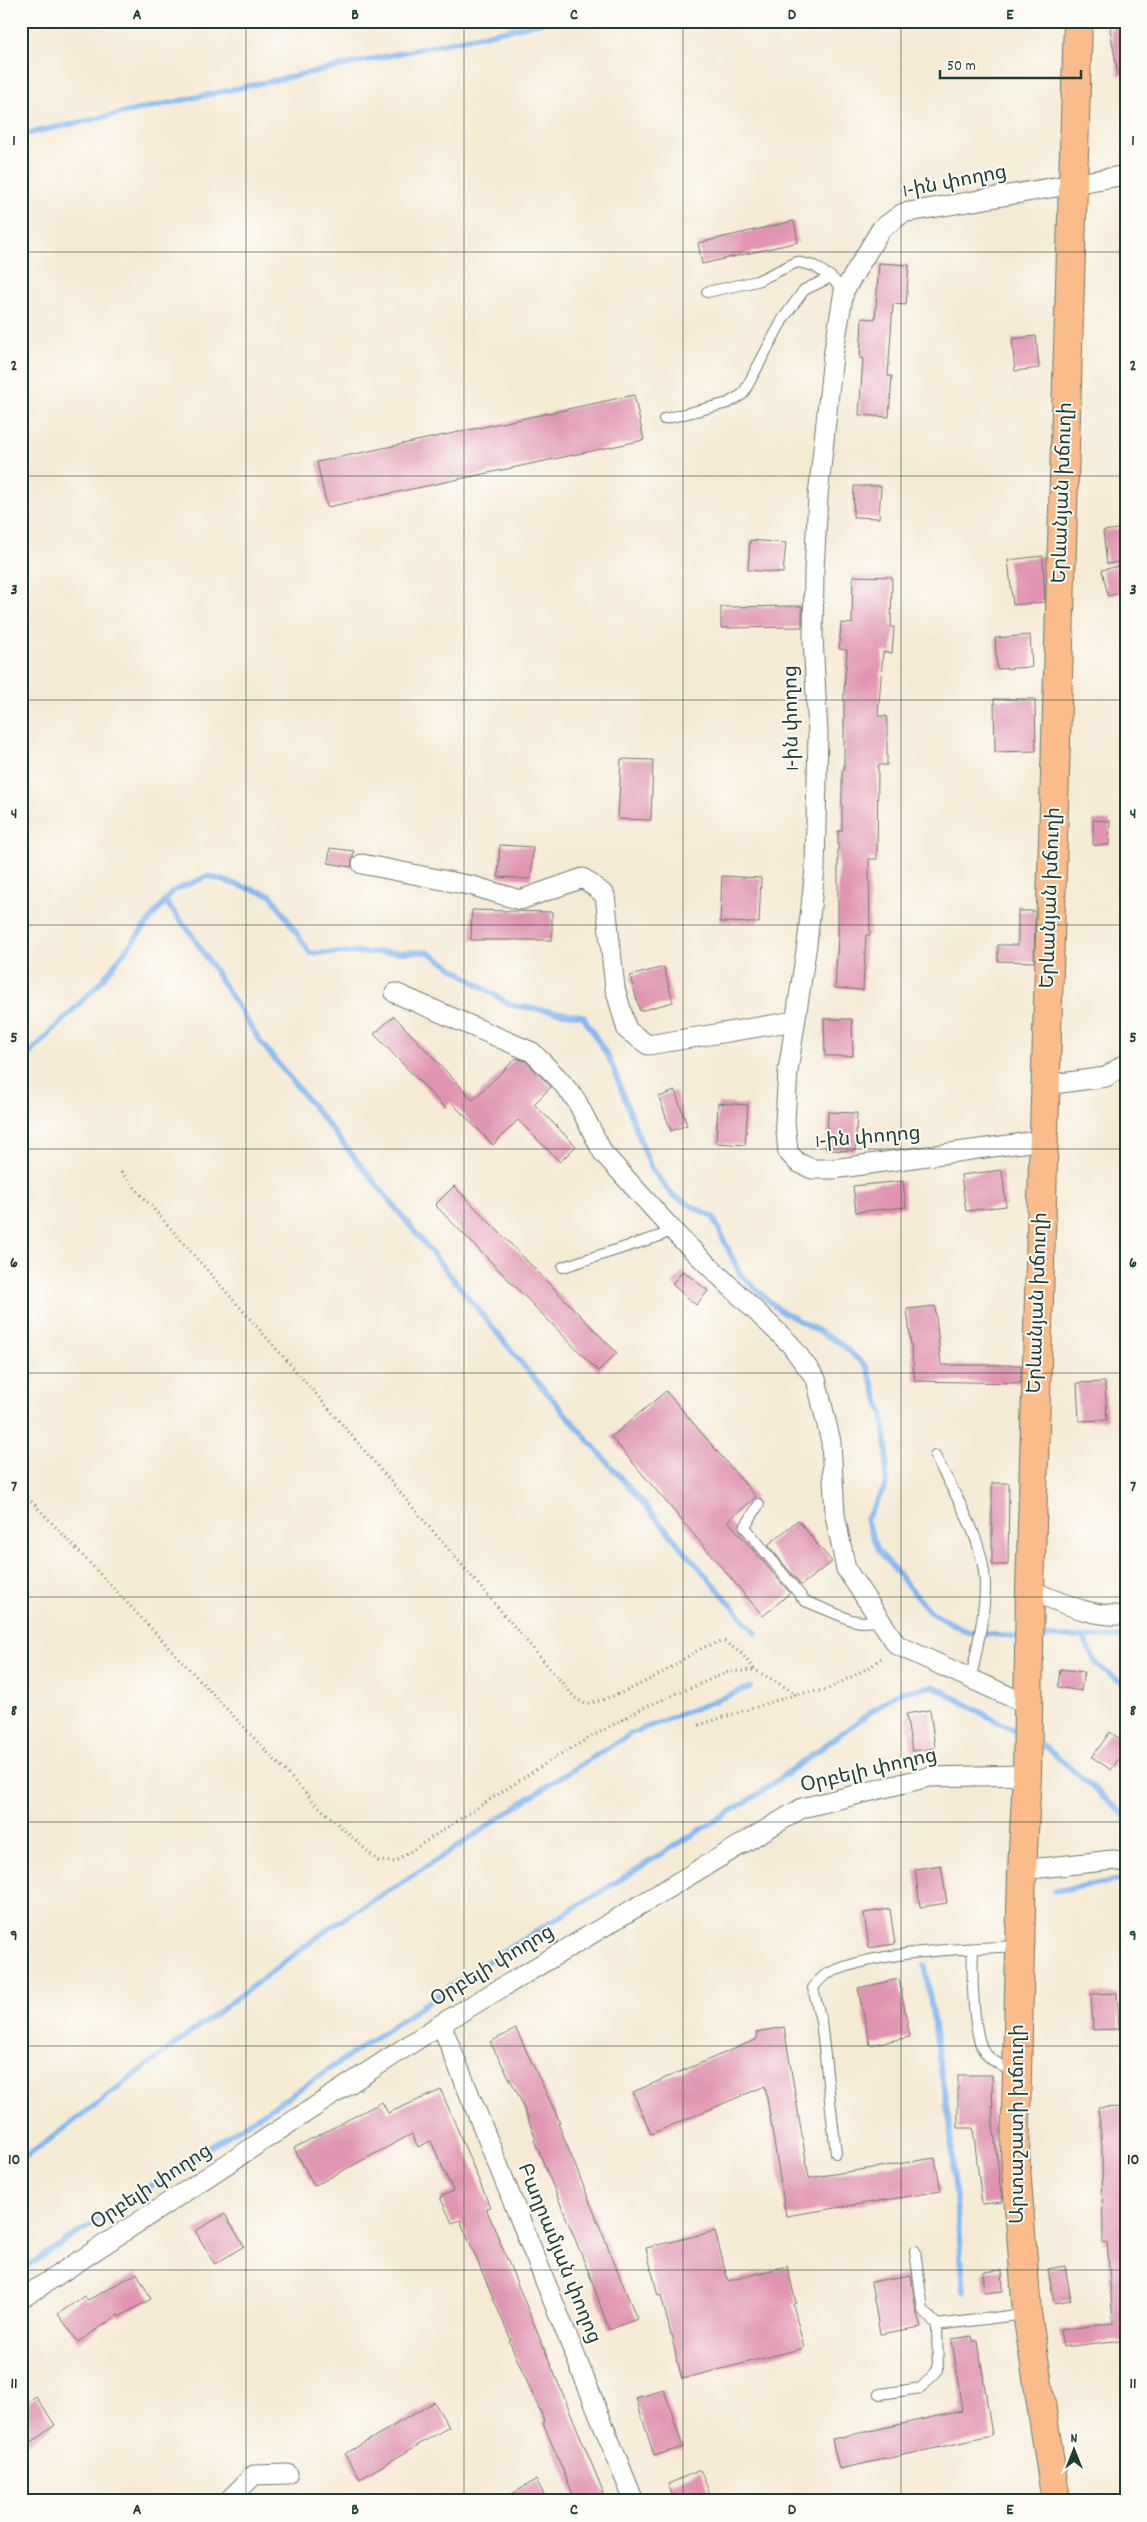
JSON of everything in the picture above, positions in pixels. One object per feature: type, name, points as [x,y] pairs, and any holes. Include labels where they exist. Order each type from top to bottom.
[{"type":"main road","name":"Երևանյան խճուղի","points":[[1027,1775],[1028,1656],[1078,21]]},
{"type":"main road","name":"Արտաշատի խճուղի","points":[[1027,1775],[1022,1870],[1015,2153],[1027,2313],[1056,2501]]},
{"type":"street","name":"1-ին փողոց","points":[[1044,1140],[833,1169],[812,1169],[797,1162],[788,1152],[785,1121],[788,1071],[807,944],[815,869],[818,734],[813,638],[818,496],[833,356],[838,284],[881,229],[903,213],[1126,175]]},
{"type":"street","points":[[362,864],[473,886],[520,900],[583,878],[605,896],[615,988],[627,1030],[648,1045],[795,1021]]},
{"type":"street","points":[[394,993],[532,1052],[558,1078],[576,1100],[604,1153],[672,1229],[790,1344],[816,1379],[832,1442],[835,1516],[846,1569],[897,1645],[1028,1705]]},
{"type":"street","points":[[1046,1085],[1106,1077],[1126,1063]]},
{"type":"street","points":[[1030,1590],[1072,1607],[1113,1616],[1126,1615]]},
{"type":"street","name":"Օրբելի փողոց","points":[[21,2299],[441,2024],[802,1808],[929,1777],[1027,1775]]},
{"type":"street","points":[[1022,1870],[1113,1860],[1126,1862]]},
{"type":"street","name":"Բաղրամյան փողոց","points":[[441,2024],[634,2501]]},
{"type":"street","points":[[228,2501],[254,2475],[288,2474]]},
{"type":"lane","points":[[707,292],[757,282],[797,262],[814,266],[838,284]]},
{"type":"lane","points":[[664,419],[728,403],[743,394],[783,320],[804,290],[838,284]]},
{"type":"lane","points":[[563,1268],[660,1236],[672,1229]]},
{"type":"lane","points":[[935,1456],[964,1512],[980,1552],[985,1582],[983,1613],[971,1679]]},
{"type":"lane","points":[[759,1504],[745,1527],[805,1601],[851,1620],[861,1622],[881,1621]]},
{"type":"lane","points":[[836,2153],[821,2021],[813,1988],[825,1975],[867,1961],[973,1949],[1021,1946]]},
{"type":"lane","points":[[973,1949],[972,1980],[978,2036],[985,2054],[1016,2074]]},
{"type":"lane","points":[[880,2394],[921,2388],[938,2370],[937,2325],[923,2310],[915,2251]]},
{"type":"lane","points":[[937,2325],[1027,2313]]},
{"type":"path","points":[[121,1172],[323,1402],[575,1698],[585,1704],[604,1701],[664,1671],[709,1644],[725,1642],[742,1654],[756,1670],[797,1694]]},
{"type":"path","points":[[21,1490],[316,1804],[378,1861],[394,1862],[557,1756],[642,1708],[728,1672],[756,1670]]},
{"type":"path","points":[[699,1726],[797,1694],[826,1690],[870,1667],[897,1645]]},
{"type":"path","points":[[21,2491],[27,2501]]},
{"type":"building","points":[[1116,21],[1126,21],[1126,74],[1118,75],[1110,29]]},
{"type":"building","points":[[794,221],[798,242],[702,264],[698,243]]},
{"type":"building","points":[[879,263],[909,265],[906,305],[893,304],[888,376],[892,376],[889,417],[859,415],[863,359],[860,358],[862,318],[875,319]]},
{"type":"building","points":[[1036,336],[1039,368],[1015,371],[1012,339]]},
{"type":"building","points":[[634,395],[644,440],[327,507],[317,462]]},
{"type":"building","points":[[854,486],[881,486],[879,518],[853,517]]},
{"type":"building","points":[[1126,528],[1126,561],[1107,564],[1103,531]]},
{"type":"building","points":[[750,540],[786,543],[783,573],[748,570]]},
{"type":"building","points":[[1043,556],[1045,602],[1013,605],[1008,560]]},
{"type":"building","points":[[1119,566],[1125,592],[1108,596],[1102,570]]},
{"type":"building","points":[[853,576],[892,577],[891,627],[894,627],[892,653],[883,652],[878,716],[887,716],[887,765],[878,765],[877,859],[869,859],[870,935],[866,935],[863,990],[835,988],[838,937],[838,831],[842,831],[844,691],[847,650],[839,649],[841,623],[852,624]]},
{"type":"building","points":[[802,606],[802,627],[721,628],[721,607]]},
{"type":"building","points":[[1030,635],[1032,667],[997,669],[995,638]]},
{"type":"building","points":[[994,699],[1035,699],[1036,751],[995,752]]},
{"type":"building","points":[[621,759],[653,760],[651,820],[618,819]]},
{"type":"building","points":[[1093,820],[1110,821],[1109,845],[1093,845]]},
{"type":"building","points":[[500,845],[533,847],[531,879],[498,877]]},
{"type":"building","points":[[330,848],[354,851],[351,867],[328,863]]},
{"type":"building","points":[[722,876],[761,878],[759,923],[720,922]]},
{"type":"building","points":[[472,910],[552,912],[552,940],[471,940]]},
{"type":"building","points":[[1018,911],[1035,911],[1034,962],[998,961],[998,945],[1018,945]]},
{"type":"building","points":[[664,967],[673,1002],[640,1011],[630,976]]},
{"type":"building","points":[[394,1016],[473,1100],[516,1058],[526,1061],[551,1087],[534,1104],[576,1146],[560,1162],[518,1120],[493,1145],[451,1102],[445,1108],[374,1034]]},
{"type":"building","points":[[824,1019],[852,1019],[853,1056],[825,1056]]},
{"type":"building","points":[[675,1091],[687,1125],[671,1131],[659,1097]]},
{"type":"building","points":[[718,1103],[748,1105],[745,1145],[716,1143]]},
{"type":"building","points":[[828,1112],[857,1113],[855,1151],[826,1150]]},
{"type":"building","points":[[1002,1170],[1006,1206],[966,1211],[961,1175]]},
{"type":"building","points":[[903,1181],[906,1207],[856,1212],[853,1186]]},
{"type":"building","points":[[454,1186],[617,1353],[598,1371],[435,1205]]},
{"type":"building","points":[[683,1271],[708,1291],[696,1305],[672,1284]]},
{"type":"building","points":[[935,1306],[941,1365],[1021,1365],[1021,1383],[915,1381],[907,1309]]},
{"type":"building","points":[[1105,1382],[1107,1420],[1079,1421],[1077,1383]]},
{"type":"building","points":[[666,1391],[756,1497],[728,1521],[790,1593],[763,1616],[611,1437]]},
{"type":"building","points":[[992,1483],[1009,1483],[1008,1565],[992,1565]]},
{"type":"building","points":[[798,1520],[832,1562],[801,1585],[768,1545]]},
{"type":"building","points":[[1060,1669],[1084,1672],[1081,1691],[1058,1687]]},
{"type":"building","points":[[930,1710],[935,1748],[912,1751],[906,1714]]},
{"type":"building","points":[[1110,1732],[1126,1743],[1126,1748],[1111,1770],[1092,1757]]},
{"type":"building","points":[[941,1865],[947,1903],[920,1907],[915,1869]]},
{"type":"building","points":[[890,1909],[895,1944],[869,1948],[864,1913]]},
{"type":"building","points":[[899,1979],[910,2037],[870,2045],[858,1988]]},
{"type":"building","points":[[1117,1993],[1119,2029],[1093,2030],[1091,1994]]},
{"type":"building","points":[[784,2027],[809,2178],[935,2158],[941,2191],[786,2216],[765,2086],[651,2134],[633,2092],[757,2039],[756,2032]]},
{"type":"building","points":[[516,2029],[560,2122],[558,2123],[637,2319],[609,2330],[589,2273],[534,2140],[536,2139],[519,2096],[490,2042]]},
{"type":"building","points":[[958,2075],[992,2075],[993,2123],[1002,2202],[982,2204],[973,2128],[958,2128]]},
{"type":"building","points":[[441,2090],[490,2207],[486,2208],[607,2501],[576,2501],[460,2220],[452,2223],[440,2197],[453,2191],[431,2141],[418,2147],[412,2134],[314,2186],[294,2148],[382,2102],[388,2113]]},
{"type":"building","points":[[1124,2107],[1126,2342],[1114,2341],[1063,2347],[1060,2330],[1113,2323],[1107,2242],[1103,2243],[1102,2145],[1098,2108]]},
{"type":"building","points":[[225,2214],[244,2246],[215,2264],[195,2231]]},
{"type":"building","points":[[715,2231],[728,2281],[787,2266],[796,2303],[793,2304],[804,2348],[682,2379],[661,2295],[658,2296],[646,2248]]},
{"type":"building","points":[[1065,2266],[1071,2300],[1054,2303],[1048,2269]]},
{"type":"building","points":[[1002,2270],[1003,2291],[985,2293],[983,2272]]},
{"type":"building","points":[[137,2273],[151,2299],[119,2317],[118,2315],[78,2342],[58,2314],[84,2296],[88,2300]]},
{"type":"building","points":[[911,2275],[916,2311],[921,2327],[880,2334],[871,2282]]},
{"type":"building","points":[[972,2336],[973,2341],[978,2341],[992,2436],[839,2469],[832,2439],[962,2411],[952,2339]]},
{"type":"building","points":[[664,2390],[683,2447],[654,2456],[636,2398]]},
{"type":"building","points":[[36,2397],[55,2425],[29,2444],[21,2433],[21,2407]]},
{"type":"building","points":[[434,2402],[449,2427],[360,2479],[345,2454]]},
{"type":"building","points":[[700,2470],[713,2501],[675,2501],[668,2484]]},
{"type":"building","points":[[536,2480],[548,2501],[500,2501]]},
{"type":"waterway","points":[[21,135],[549,21]]},
{"type":"waterway","points":[[21,1062],[98,985],[173,891],[208,876],[271,895],[310,953],[428,952],[510,1005],[583,1016],[610,1060],[651,1168],[673,1196],[713,1217],[740,1274],[778,1309],[840,1343],[867,1367],[883,1415],[887,1451],[886,1485],[866,1520],[878,1550],[930,1612],[968,1632],[1022,1637]]},
{"type":"waterway","points":[[165,901],[190,932],[259,1040],[528,1371],[756,1633]]},
{"type":"waterway","points":[[1037,1637],[1126,1637]]},
{"type":"waterway","points":[[1083,1638],[1097,1665],[1126,1686]]},
{"type":"waterway","points":[[21,2270],[297,2091],[485,1963],[757,1795],[897,1693],[933,1686],[1020,1734]]},
{"type":"waterway","points":[[21,2161],[328,1929],[443,1856],[548,1785],[632,1733],[750,1687]]},
{"type":"waterway","points":[[1035,1742],[1047,1748],[1126,1816]]},
{"type":"waterway","points":[[1054,1891],[1126,1879]]},
{"type":"waterway","points":[[925,1965],[950,2130],[964,2291]]}]
